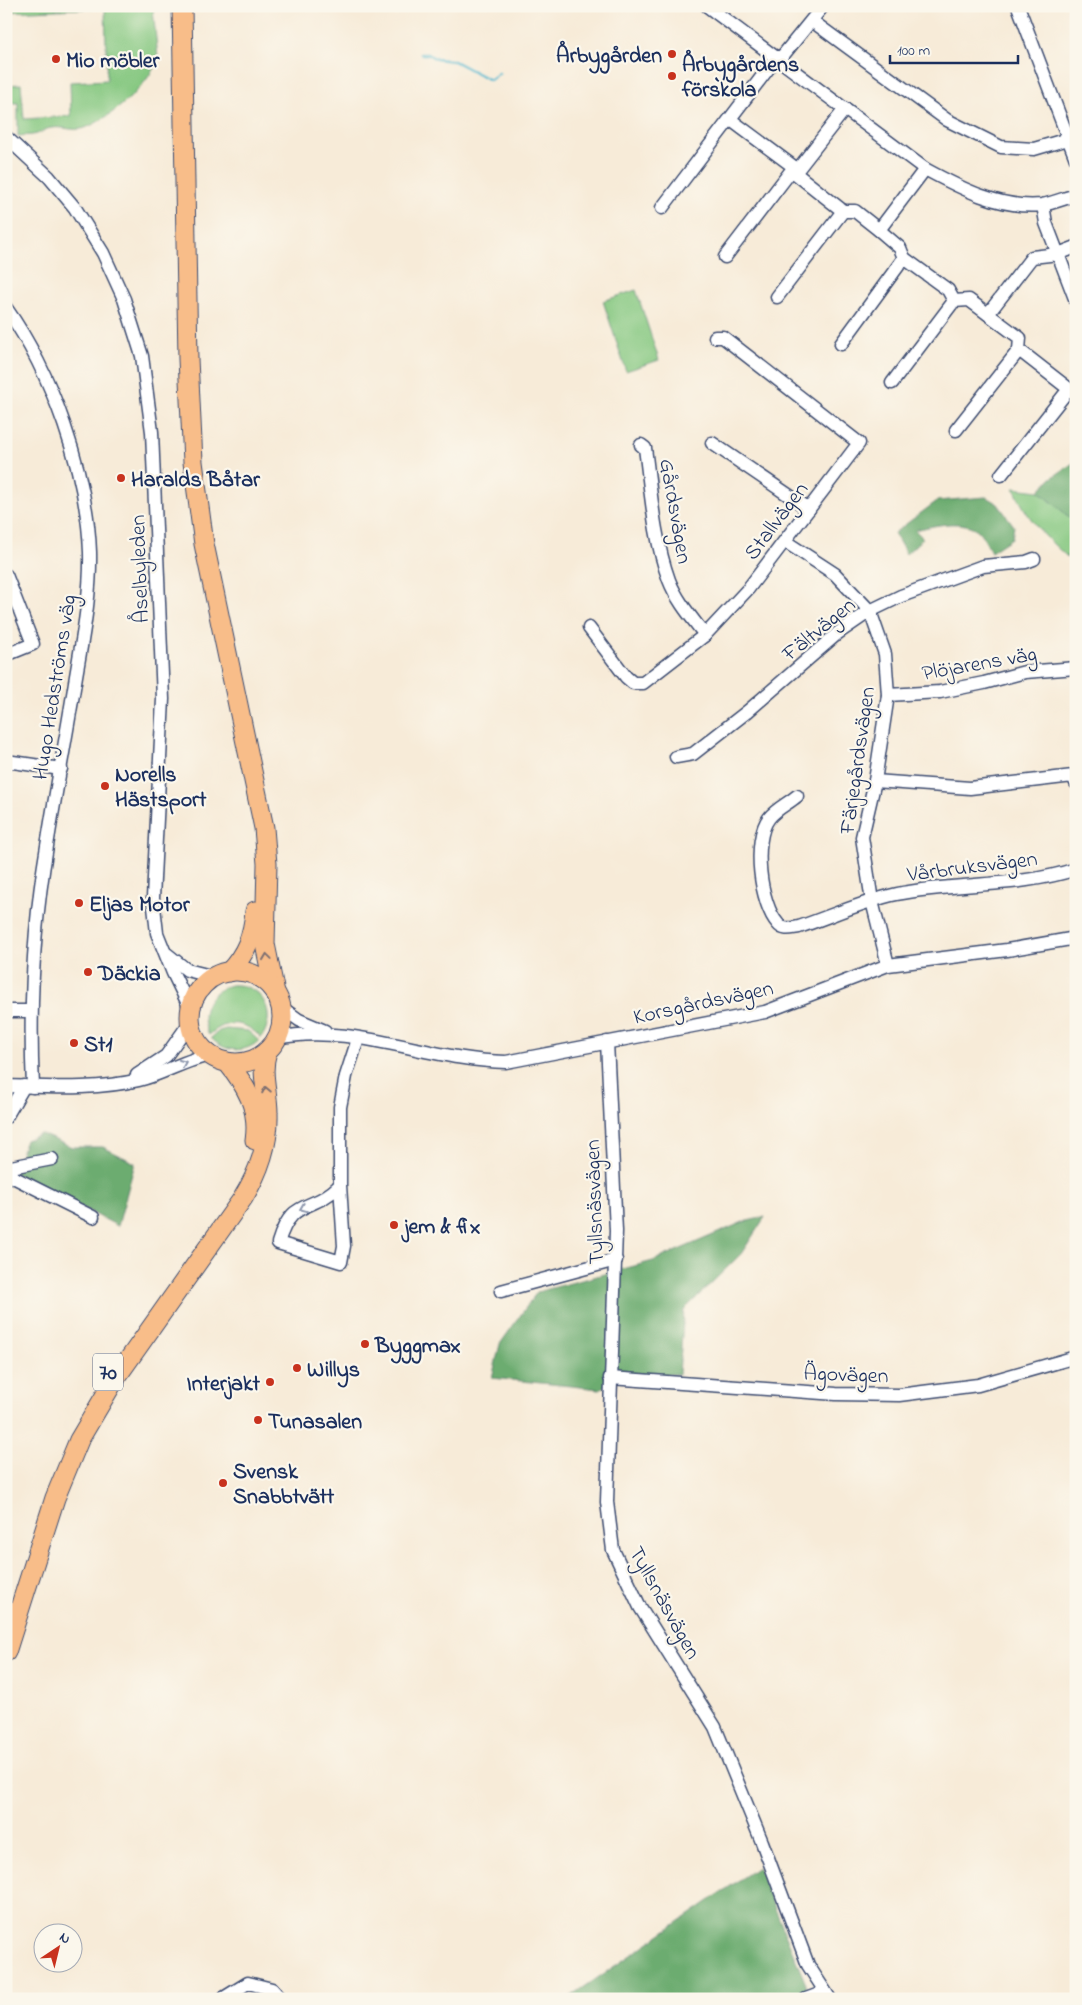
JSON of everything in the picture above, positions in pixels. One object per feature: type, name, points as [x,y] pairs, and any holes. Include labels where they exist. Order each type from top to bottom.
[{"type":"highway","points":[[171,6],[178,356],[183,461],[194,547],[254,827],[257,892],[253,931],[243,955],[222,975],[199,991],[191,1016]]},
{"type":"highway","name":"70","points":[[6,1652],[55,1498],[79,1440],[111,1386],[243,1198],[258,1169],[266,1143],[269,1114],[263,1070],[282,1023],[265,944],[267,874],[264,828],[204,544],[193,462],[188,350],[182,6]]},
{"type":"highway","points":[[222,975],[252,974],[265,982],[278,1000]]},
{"type":"highway","name":"70","points":[[6,1617],[44,1496],[70,1435],[107,1373],[235,1192],[249,1164],[256,1134],[255,1115],[245,1087],[219,1059],[197,1041],[191,1016]]},
{"type":"highway","points":[[219,1059],[252,1060],[272,1045]]},
{"type":"street","points":[[707,6],[925,169],[963,190],[1016,205],[1043,205],[1076,196]]},
{"type":"street","points":[[662,208],[779,58],[823,6]]},
{"type":"street","points":[[1018,6],[1076,159]]},
{"type":"street","points":[[812,21],[947,120],[1001,147],[1034,149],[1068,139]]},
{"type":"street","points":[[725,257],[845,109]]},
{"type":"street","points":[[731,120],[843,211],[855,211],[879,230],[900,248],[904,258],[948,290],[954,301]]},
{"type":"street","name":"Åselbyleden","points":[[6,137],[49,177],[79,215],[103,253],[124,299],[142,356],[152,432],[163,699],[153,898],[157,933],[191,1016]]},
{"type":"street","points":[[879,230],[925,169]]},
{"type":"street","points":[[1043,205],[1046,223],[1076,301]]},
{"type":"street","points":[[777,297],[843,211]]},
{"type":"street","points":[[988,314],[1032,258],[1058,254],[1076,247]]},
{"type":"street","points":[[841,344],[904,258]]},
{"type":"street","points":[[892,383],[954,301],[970,300],[1020,338],[1018,350],[956,430]]},
{"type":"street","name":"Hugo Hedströms väg","points":[[6,308],[47,378],[65,424],[80,480],[90,552],[87,615],[47,847],[32,956],[29,1087]]},
{"type":"street","name":"Stallvägen","points":[[589,628],[633,683],[642,683],[705,635],[748,589],[786,542],[859,443],[723,337],[715,337]]},
{"type":"street","points":[[1001,475],[1072,388],[1018,350]]},
{"type":"street","points":[[712,443],[809,509]]},
{"type":"street","name":"Gårdsvägen","points":[[641,445],[645,448],[661,553],[670,581],[686,611],[705,635]]},
{"type":"street","name":"Färjegårdsvägen","points":[[786,542],[835,574],[870,611],[885,654],[888,695],[875,781],[862,837],[872,901],[888,964]]},
{"type":"street","name":"Fältvägen","points":[[676,757],[692,754],[762,699],[838,633],[870,611],[901,596],[983,566],[1026,562],[1034,559]]},
{"type":"street","points":[[6,575],[33,644],[6,655]]},
{"type":"street","name":"Plöjarens väg","points":[[888,695],[940,692],[1025,672],[1076,668]]},
{"type":"street","points":[[6,761],[61,769]]},
{"type":"street","points":[[875,781],[970,788],[1074,779]]},
{"type":"street","name":"Vårbruksvägen","points":[[797,796],[769,817],[760,840],[759,864],[768,903],[778,924],[785,929],[799,928],[872,901],[897,894],[1021,880],[1060,874],[1076,869]]},
{"type":"street","name":"Korsgårdsvägen","points":[[272,1045],[304,1033],[335,1035],[484,1062],[506,1062],[765,1012],[888,964],[1007,950],[1076,938]]},
{"type":"street","points":[[164,952],[186,970],[222,975]]},
{"type":"street","name":"Korsgårdsvägen","points":[[278,1000],[300,1020],[335,1035]]},
{"type":"street","points":[[6,1011],[31,1011]]},
{"type":"street","points":[[122,1083],[151,1068],[166,1056],[191,1016]]},
{"type":"street","points":[[340,1185],[328,1198],[295,1211],[287,1218],[278,1243],[341,1262],[344,1246],[340,1185],[342,1092],[358,1039]]},
{"type":"street","name":"Tyllsnäsvägen","points":[[607,1042],[616,1260],[610,1378],[607,1502],[613,1550],[640,1607],[715,1727],[762,1842],[808,1965],[828,1995]]},
{"type":"street","points":[[6,1086],[29,1087],[122,1083],[154,1076],[189,1060],[219,1059]]},
{"type":"street","points":[[6,1117],[29,1087]]},
{"type":"street","points":[[52,1159],[6,1169],[13,1177],[93,1217]]},
{"type":"street","points":[[501,1290],[616,1260]]},
{"type":"street","name":"Ägovägen","points":[[610,1378],[836,1394],[899,1395],[978,1385],[1076,1357]]},
{"type":"street","points":[[222,1999],[248,1983],[272,1989],[281,1999]]},
{"type":"street","points":[[806,1999],[828,1995]]},
{"type":"green space","points":[[6,6],[150,6],[153,10],[158,58],[147,79],[128,99],[106,117],[81,129],[50,128],[35,135],[18,136],[18,103],[6,103],[6,85],[21,84],[24,119],[71,116],[70,82],[107,80],[105,8],[6,12]]},
{"type":"green space","points":[[636,290],[659,360],[626,371],[603,301]]},
{"type":"green space","points":[[1076,461],[1076,523],[1039,491],[1050,479]]},
{"type":"green space","points":[[1014,488],[1039,491],[1076,523],[1076,565],[1040,530],[1026,512]]},
{"type":"green space","points":[[986,497],[998,504],[1014,526],[1012,538],[991,552],[976,529],[962,524],[946,524],[915,530],[923,538],[906,554],[894,533],[937,501]]},
{"type":"green space","points":[[231,985],[251,989],[264,1001],[268,1019],[261,1038],[249,1028],[236,1024],[222,1026],[209,1035],[204,1019],[207,1004],[216,992]]},
{"type":"green space","points":[[226,1029],[248,1031],[259,1041],[247,1048],[228,1049],[211,1038],[219,1031]]},
{"type":"green space","points":[[41,1134],[72,1147],[103,1147],[135,1163],[118,1226],[14,1173],[26,1140]]},
{"type":"green space","points":[[765,1217],[741,1254],[684,1310],[679,1374],[622,1375],[600,1389],[492,1378],[500,1344],[537,1292],[653,1261],[743,1222]]},
{"type":"green space","points":[[758,1867],[812,1999],[567,1999]]},
{"type":"waterway","points":[[421,54],[428,54],[436,59],[454,61],[490,80],[499,73]]},
{"type":"place","name":"Årbygården","points":[[672,54]]},
{"type":"place","name":"Mio möbler","points":[[56,59]]},
{"type":"place","name":"Årbygårdens förskola","points":[[672,76]]},
{"type":"place","name":"Haralds Båtar","points":[[121,478]]},
{"type":"place","name":"Norells Hästsport","points":[[105,786]]},
{"type":"place","name":"Eljas Motor","points":[[79,903]]},
{"type":"place","name":"Däckia","points":[[88,972]]},
{"type":"place","name":"St1","points":[[74,1043]]},
{"type":"place","name":"jem & fix","points":[[394,1225]]},
{"type":"place","name":"Byggmax","points":[[365,1344]]},
{"type":"place","name":"Willys","points":[[297,1368]]},
{"type":"place","name":"Interjakt","points":[[270,1382]]},
{"type":"place","name":"Tunasalen","points":[[258,1420]]},
{"type":"place","name":"Svensk Snabbtvätt","points":[[223,1483]]}]
